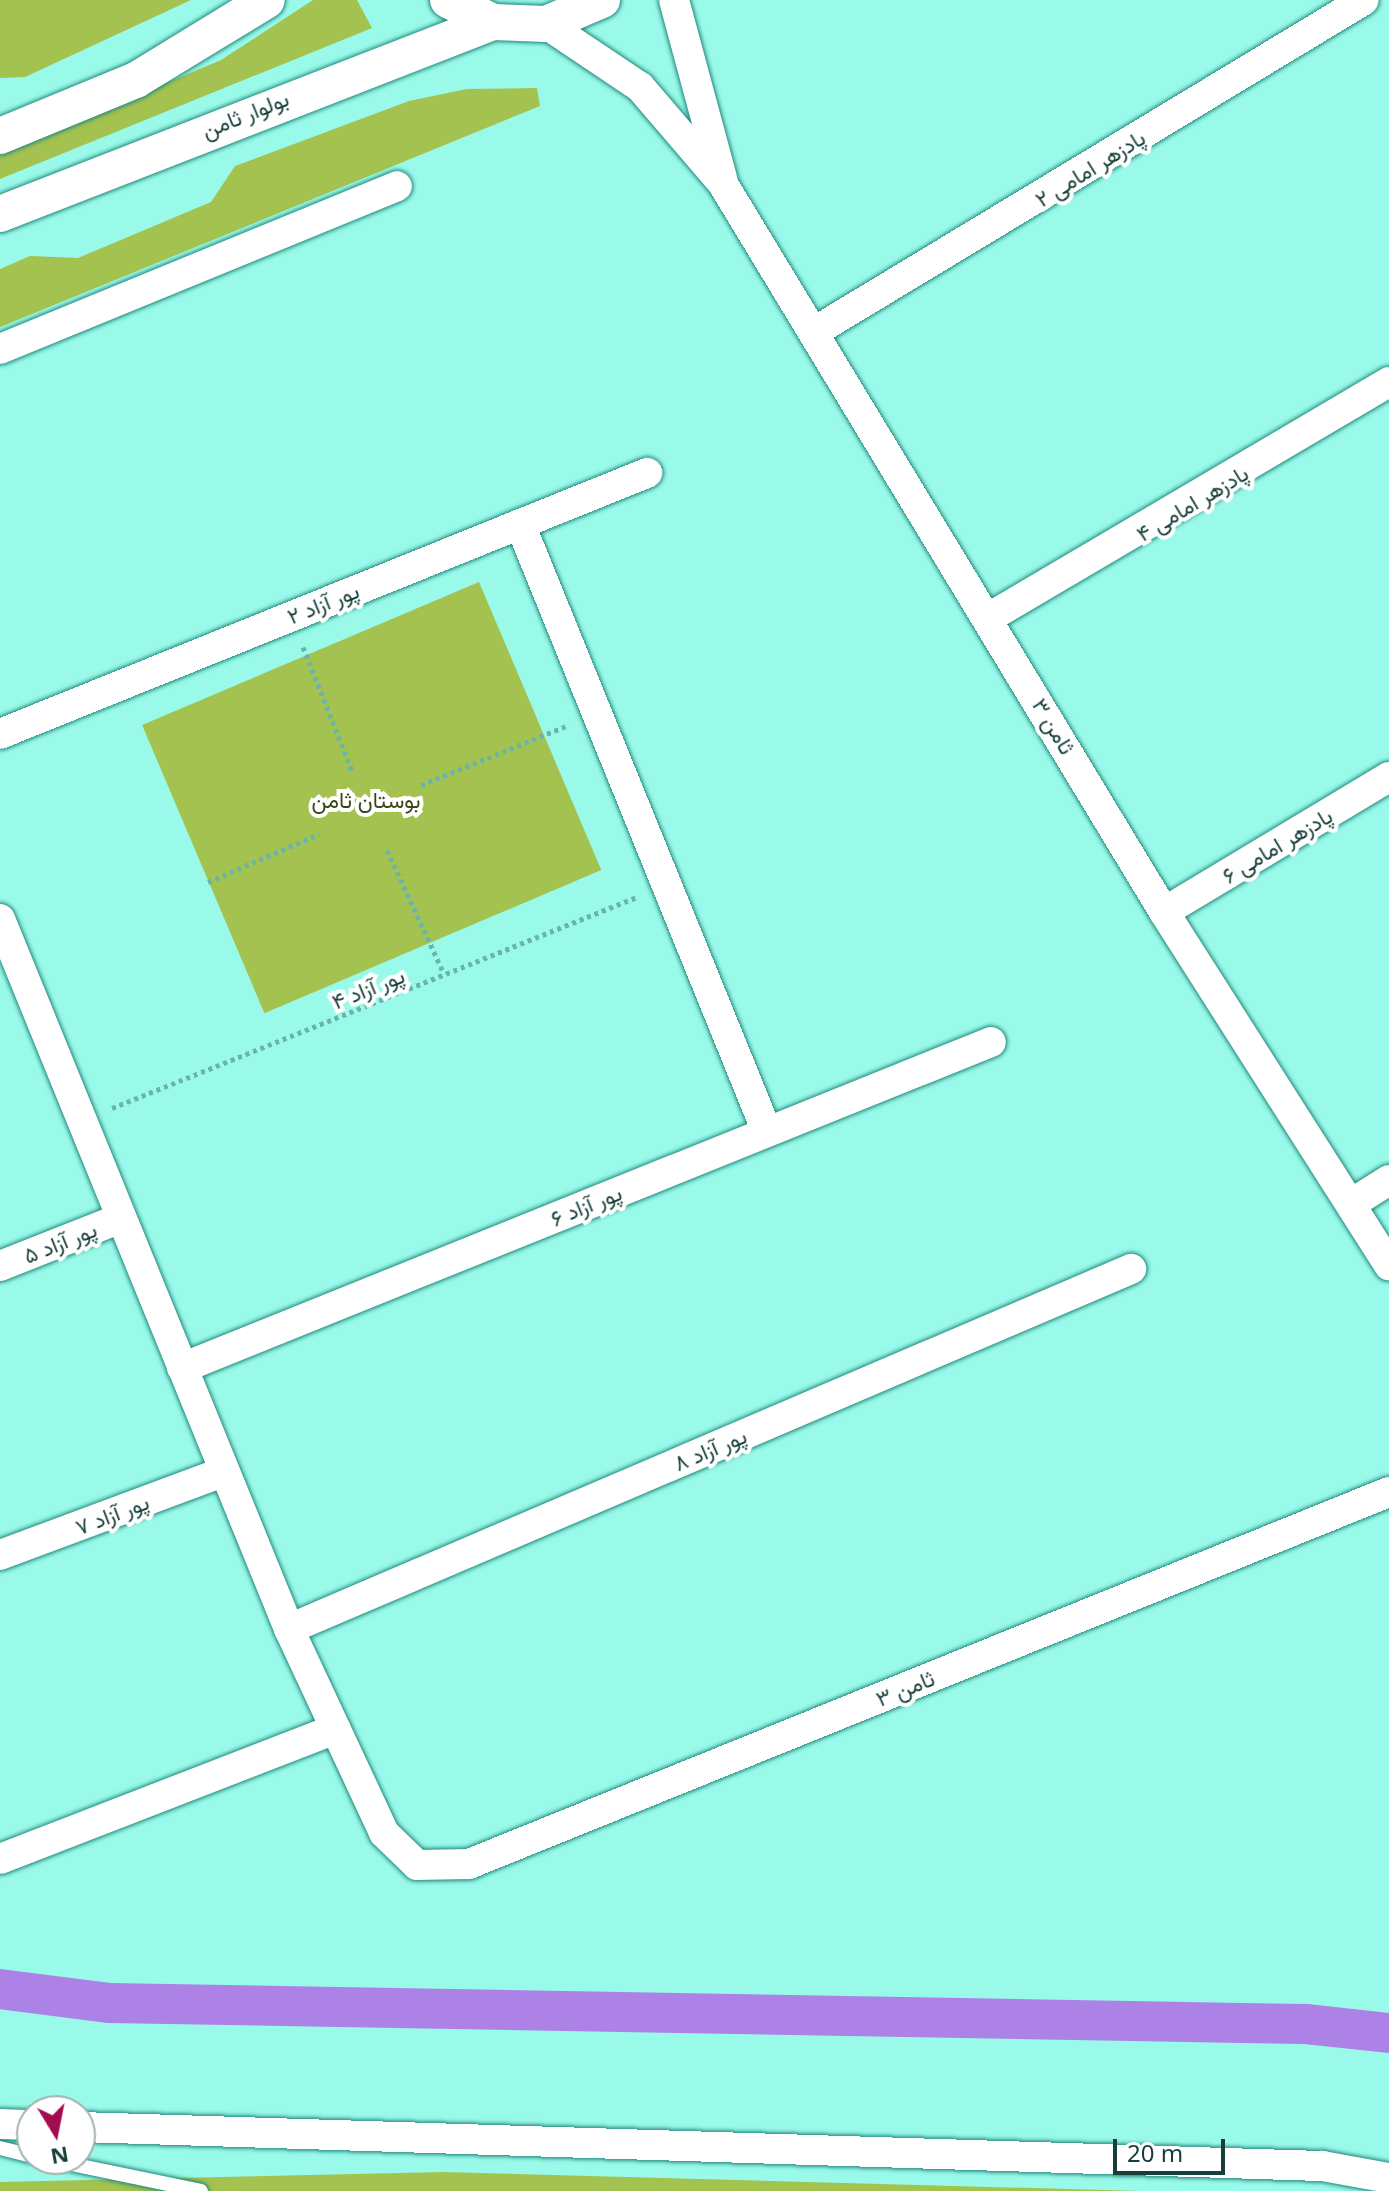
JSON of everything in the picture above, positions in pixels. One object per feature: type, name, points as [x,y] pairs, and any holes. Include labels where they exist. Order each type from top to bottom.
[{"type":"street","points":[[0,136],[136,80],[267,0]]},
{"type":"street","points":[[448,0],[493,22],[546,24],[602,0]]},
{"type":"street","points":[[674,0],[723,184]]},
{"type":"street","name":"پادزهر امامی ۲","points":[[814,332],[1364,0]]},
{"type":"street","name":"بولوار ثامن","points":[[0,214],[493,22]]},
{"type":"street","points":[[546,24],[640,87],[723,184]]},
{"type":"street","name":"ثامن ۳","points":[[723,184],[990,617],[1164,912],[1389,1265]]},
{"type":"street","points":[[0,349],[397,186]]},
{"type":"street","name":"پادزهر امامی ۴","points":[[990,617],[1389,382]]},
{"type":"street","name":"پور آزاد ۲","points":[[0,734],[647,473]]},
{"type":"street","points":[[520,524],[767,1132]]},
{"type":"street","name":"پادزهر امامی ۶","points":[[1164,912],[1389,777]]},
{"type":"street","points":[[0,919],[9,968],[81,1120],[223,1472],[289,1629],[336,1729],[0,1859]]},
{"type":"street","name":"پور آزاد ۶","points":[[182,1368],[991,1042]]},
{"type":"street","points":[[1351,1204],[1389,1180]]},
{"type":"street","name":"پور آزاد ۵","points":[[0,1266],[121,1218]]},
{"type":"street","name":"پور آزاد ۸","points":[[289,1629],[1131,1269]]},
{"type":"street","name":"پور آزاد ۷","points":[[0,1555],[223,1472]]},
{"type":"street","name":"ثامن ۳","points":[[336,1729],[384,1833],[417,1865],[469,1864],[1389,1492]]},
{"type":"street","points":[[96,2128],[1322,2166],[1389,2178]]},
{"type":"lane","points":[[96,2169],[201,2191]]},
{"type":"path","points":[[291,616],[353,773]]},
{"type":"path","points":[[421,785],[597,714]]},
{"type":"path","points":[[208,882],[319,834]]},
{"type":"path","points":[[387,850],[444,974]]},
{"type":"path","name":"پور آزاد ۴","points":[[81,1120],[667,884]]},
{"type":"green space","points":[[0,0],[191,0],[25,77],[0,78]]},
{"type":"green space","points":[[313,0],[357,0],[372,28],[0,179],[0,153],[221,60]]},
{"type":"green space","points":[[537,88],[540,106],[0,327],[0,269],[30,256],[78,258],[211,202],[235,166],[409,101],[467,89]]},
{"type":"green space","name":"بوستان ثامن","points":[[479,582],[601,870],[264,1013],[142,725]]},
{"type":"green space","points":[[444,2172],[1140,2191],[0,2191],[0,2182]]},
{"type":"waterway","points":[[0,1989],[110,2003],[1306,2024],[1389,2033]]}]
